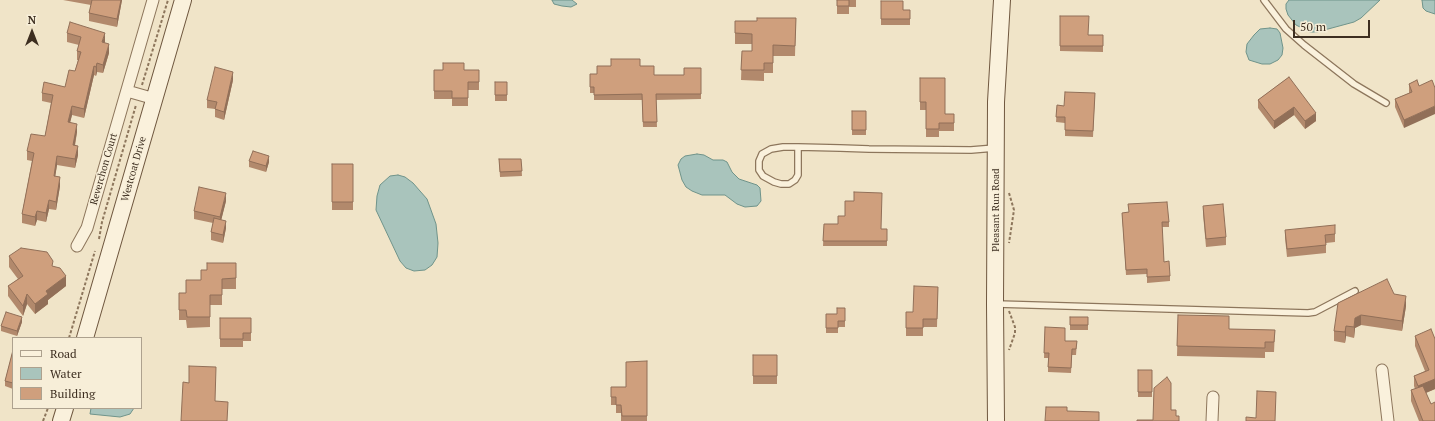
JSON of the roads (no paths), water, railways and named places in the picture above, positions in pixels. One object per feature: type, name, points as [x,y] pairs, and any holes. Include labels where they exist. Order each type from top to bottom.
[{"type":"main road","name":"Westcoat Drive","points":[[85,337],[183,0]]},
{"type":"main road","name":"Pleasant Run Road","points":[[996,421],[996,102],[1002,0]]},
{"type":"main road","points":[[61,421],[64,409]]},
{"type":"street","name":"Reverchon Court","points":[[77,246],[87,228],[153,0]]},
{"type":"street","points":[[127,91],[155,99]]},
{"type":"street","points":[[1382,370],[1388,421]]},
{"type":"street","points":[[1212,421],[1213,397]]},
{"type":"lane","points":[[1264,0],[1286,29],[1304,45],[1354,84],[1386,103]]},
{"type":"lane","points":[[798,147],[798,175],[795,180],[789,184],[781,184],[763,176],[759,170],[759,161],[762,154],[771,149],[782,147],[798,147],[870,149],[963,150],[996,148]]},
{"type":"lane","points":[[995,304],[1308,313],[1315,312],[1355,291]]},
{"type":"water","points":[[552,0],[572,0],[577,4],[571,7],[562,6],[554,4]]},
{"type":"water","points":[[1289,0],[1380,0],[1361,18],[1354,22],[1317,32],[1310,32],[1296,25],[1288,15],[1286,4]]},
{"type":"water","points":[[1422,0],[1435,0],[1435,14],[1426,11],[1423,8]]},
{"type":"water","points":[[1260,29],[1277,29],[1280,33],[1283,48],[1282,55],[1278,60],[1270,64],[1262,64],[1249,60],[1246,52],[1247,44]]},
{"type":"water","points":[[697,154],[704,155],[713,160],[723,160],[727,162],[732,172],[739,179],[757,185],[760,188],[761,201],[757,206],[745,207],[737,204],[725,195],[702,195],[686,187],[682,180],[678,165],[681,159],[685,156]]},
{"type":"water","points":[[398,175],[405,177],[413,183],[427,199],[436,224],[438,243],[437,257],[432,265],[425,270],[414,271],[406,268],[400,261],[376,210],[377,196],[380,185],[390,176]]},
{"type":"water","points":[[91,409],[133,409],[130,414],[120,417],[90,414]]}]
